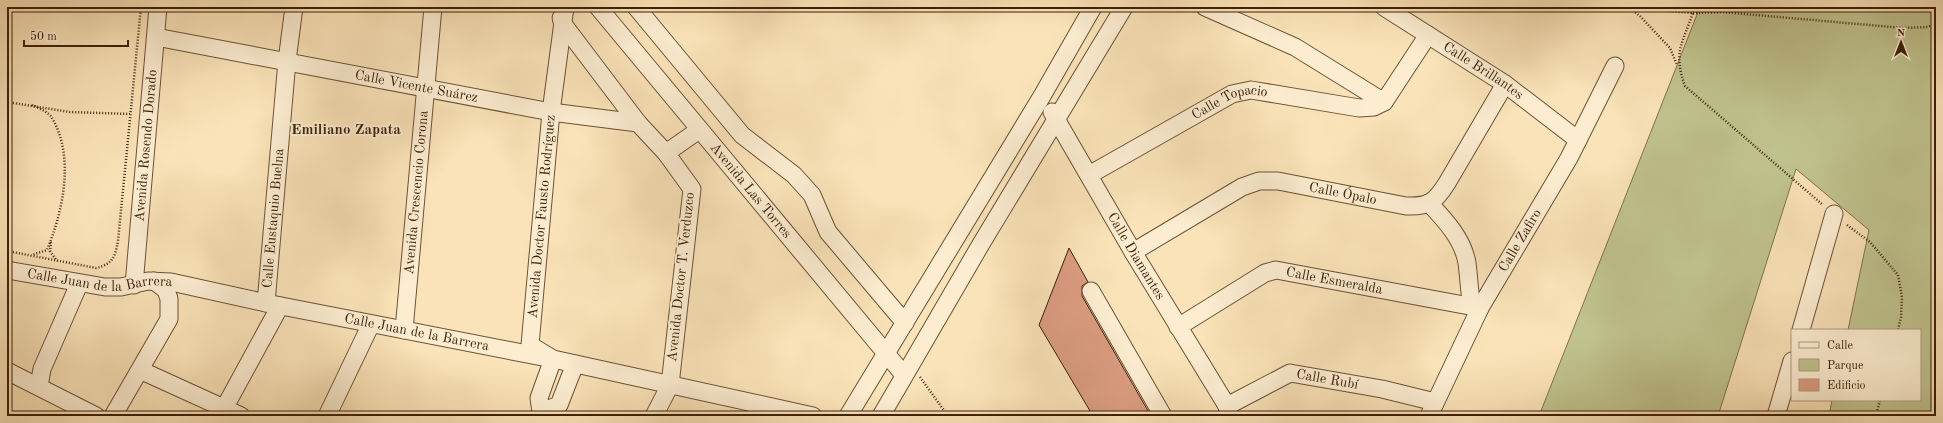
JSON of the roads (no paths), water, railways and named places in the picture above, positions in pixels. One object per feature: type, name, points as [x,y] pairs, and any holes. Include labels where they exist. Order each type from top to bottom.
[{"type":"street","name":"Avenida Rosendo Dorado","points":[[134,285],[158,7]]},
{"type":"street","name":"Calle Eustaquio Buelna","points":[[273,304],[286,61],[294,7]]},
{"type":"street","name":"Avenida Crescencio Corona","points":[[404,330],[433,7]]},
{"type":"street","points":[[556,7],[563,24],[638,123],[666,153],[699,130]]},
{"type":"street","name":"Avenida Doctor Fausto Rodríguez","points":[[553,359],[530,345],[551,112],[565,7]]},
{"type":"street","name":"Avenida Las Torres","points":[[598,7],[885,352],[907,370]]},
{"type":"street","points":[[636,7],[742,135],[794,175],[812,195],[828,232],[905,323]]},
{"type":"street","points":[[848,416],[885,352],[905,323],[1042,96],[1093,7]]},
{"type":"street","points":[[881,416],[1124,7]]},
{"type":"street","points":[[1205,7],[1295,47],[1384,102],[1428,35]]},
{"type":"street","name":"Calle Brillantes","points":[[1384,7],[1505,84],[1578,140]]},
{"type":"street","name":"Calle Vicente Suárez","points":[[156,37],[551,112],[638,123]]},
{"type":"street","name":"Calle Zafiro","points":[[1432,409],[1476,307],[1569,158],[1615,66]]},
{"type":"street","points":[[1476,307],[1467,262],[1462,246],[1452,229],[1429,203],[1437,198],[1447,183],[1505,84]]},
{"type":"street","name":"Calle Topacio","points":[[1089,175],[1232,94],[1251,90],[1352,108],[1374,107],[1384,102]]},
{"type":"street","name":"Calle Diamantes","points":[[1042,96],[1228,411]]},
{"type":"street","name":"Avenida Doctor T. Verduzco","points":[[666,153],[692,189],[670,385]]},
{"type":"street","name":"Calle Ópalo","points":[[1133,252],[1242,187],[1258,182],[1278,181],[1311,186],[1406,206],[1420,207],[1429,203]]},
{"type":"street","points":[[1801,329],[1834,214]]},
{"type":"street","name":"Calle Esmeralda","points":[[1178,327],[1265,273],[1276,270],[1476,307]]},
{"type":"street","name":"Calle Juan de la Barrera","points":[[11,273],[105,288],[134,285],[154,280],[171,282],[371,324],[553,359],[813,416]]},
{"type":"street","points":[[113,416],[169,319],[169,299],[166,290],[154,280]]},
{"type":"street","points":[[39,386],[42,369],[79,284]]},
{"type":"street","points":[[1090,291],[1163,416]]},
{"type":"street","points":[[222,412],[273,304]]},
{"type":"street","points":[[327,416],[371,324]]},
{"type":"street","points":[[553,359],[539,398],[540,414],[559,405],[575,364]]},
{"type":"street","points":[[1776,416],[1791,364]]},
{"type":"street","points":[[7,370],[96,416]]},
{"type":"street","points":[[140,370],[222,412],[241,416]]},
{"type":"street","name":"Calle Rubí","points":[[1228,411],[1290,373],[1382,389],[1432,409]]},
{"type":"street","points":[[654,416],[670,385]]},
{"type":"district","name":"Emiliano Zapata","points":[[346,130]]}]
